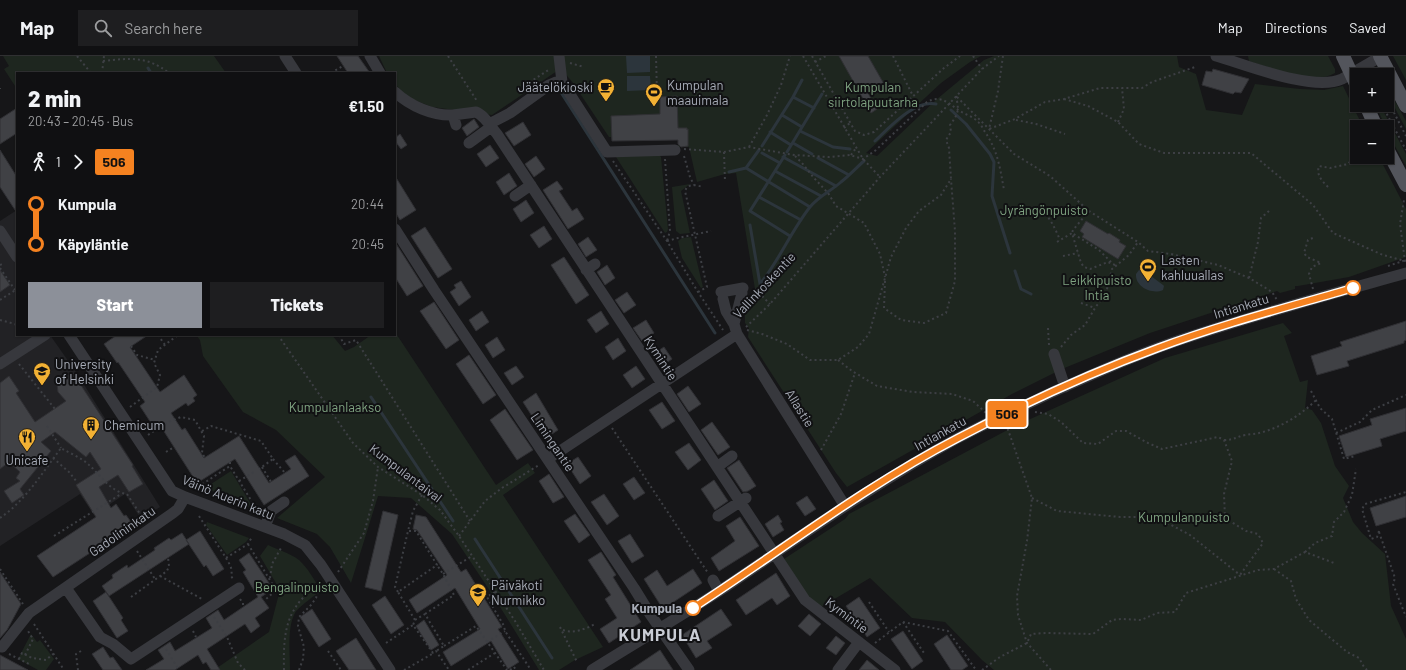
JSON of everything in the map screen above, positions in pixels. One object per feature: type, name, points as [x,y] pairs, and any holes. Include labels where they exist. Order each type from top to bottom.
[{"type":"main road","points":[[1343,56],[1350,71]]},
{"type":"main road","points":[[1380,56],[1406,106]]},
{"type":"main road","points":[[1394,162],[1406,185]]},
{"type":"street","points":[[285,56],[295,72]]},
{"type":"street","points":[[1216,56],[1290,79],[1313,83],[1336,82],[1350,74]]},
{"type":"street","points":[[1360,68],[1380,56]]},
{"type":"street","points":[[373,58],[380,72]]},
{"type":"street","points":[[559,58],[562,82],[606,152],[674,151]]},
{"type":"street","points":[[469,142],[490,125],[510,113],[549,85],[556,82],[562,82]]},
{"type":"street","points":[[396,93],[411,103],[430,112],[454,120],[476,112]]},
{"type":"street","name":"Kymintie","points":[[476,112],[479,113],[490,125],[590,267],[661,384],[717,467],[743,500],[774,554],[805,600],[895,670]]},
{"type":"street","points":[[515,196],[531,185]]},
{"type":"street","points":[[0,231],[16,255]]},
{"type":"street","name":"Limingantie","points":[[396,231],[689,670]]},
{"type":"street","name":"Intiankatu","points":[[592,670],[720,590],[845,506],[899,472],[957,438],[1012,411],[1157,348],[1279,304],[1406,273]]},
{"type":"street","name":"Allastie","points":[[736,331],[742,290],[722,296],[726,311],[736,331],[845,506]]},
{"type":"street","points":[[548,459],[661,384],[736,331]]},
{"type":"street","points":[[0,364],[42,336]]},
{"type":"street","name":"Väinö Auerin katu","points":[[70,336],[172,491],[295,539],[305,545],[314,555],[390,670]]},
{"type":"street","points":[[1054,354],[1065,387]]},
{"type":"street","points":[[717,467],[732,456]]},
{"type":"street","name":"Gadolininkatu","points":[[5,650],[29,613],[173,513],[178,509],[185,497]]},
{"type":"street","points":[[718,516],[743,500]]},
{"type":"street","points":[[265,527],[272,511],[284,502]]},
{"type":"street","points":[[713,580],[720,590]]},
{"type":"street","points":[[68,586],[100,638],[113,644],[131,659],[214,606],[239,588]]},
{"type":"street","points":[[838,670],[863,645]]},
{"type":"path","points":[[77,56],[89,70],[86,72]]},
{"type":"path","points":[[102,72],[104,56]]},
{"type":"path","points":[[103,61],[140,56],[163,66],[168,72]]},
{"type":"path","points":[[448,56],[477,99],[478,105],[476,112]]},
{"type":"path","points":[[656,56],[657,95]]},
{"type":"path","points":[[749,147],[767,115],[781,85],[790,56]]},
{"type":"path","points":[[803,56],[856,148],[863,159],[880,177]]},
{"type":"path","points":[[812,56],[855,131],[864,135],[874,132],[944,68],[960,56]]},
{"type":"path","points":[[815,62],[826,56]]},
{"type":"path","points":[[893,56],[913,96]]},
{"type":"path","points":[[973,56],[982,70]]},
{"type":"path","name":"Vallinkoskentie","points":[[736,331],[770,304],[880,177],[956,96],[982,70],[999,56]]},
{"type":"path","points":[[989,129],[998,92],[1003,56]]},
{"type":"path","points":[[559,58],[584,67]]},
{"type":"path","points":[[333,72],[343,66]]},
{"type":"path","points":[[989,129],[1015,119],[1045,102],[1064,99],[1100,88],[1142,88],[1152,82],[1194,67]]},
{"type":"path","points":[[537,85],[533,80],[542,75]]},
{"type":"path","points":[[1118,122],[1124,109],[1122,88]]},
{"type":"path","points":[[794,155],[828,193],[836,206],[864,223],[880,254],[885,277],[884,308],[900,320],[924,323],[946,313],[955,281],[955,231],[950,148],[946,140],[951,132],[950,125],[959,111],[956,96]]},
{"type":"path","points":[[956,96],[1014,154],[1050,176],[1089,211],[1138,242],[1148,251],[1171,254],[1218,265],[1249,278],[1272,292],[1279,304]]},
{"type":"path","points":[[863,159],[876,150],[927,102],[933,99],[940,99],[978,121],[989,138],[999,159],[1004,190]]},
{"type":"path","points":[[1064,99],[1088,106],[1118,122],[1139,144],[1164,153],[1251,153],[1313,205],[1333,233],[1383,255],[1405,261],[1400,224],[1404,200]]},
{"type":"path","points":[[1386,112],[1406,150]]},
{"type":"path","points":[[1394,112],[1406,136]]},
{"type":"path","points":[[1015,119],[1036,124],[1065,134]]},
{"type":"path","points":[[844,128],[850,123]]},
{"type":"path","points":[[674,151],[684,149],[724,152],[749,147],[794,155],[829,157],[850,155],[863,159]]},
{"type":"path","points":[[850,155],[856,148]]},
{"type":"path","points":[[666,241],[670,231],[674,151]]},
{"type":"path","points":[[674,151],[694,185]]},
{"type":"path","points":[[606,152],[666,241],[698,292],[736,331],[762,334],[787,344],[810,360],[838,360],[858,347],[869,334],[891,257],[906,228],[919,211],[941,195],[951,179]]},
{"type":"path","points":[[724,152],[725,182]]},
{"type":"path","points":[[1328,187],[1321,180],[1318,170],[1319,166],[1330,168],[1348,164],[1350,162]]},
{"type":"path","points":[[698,292],[707,287],[685,191],[688,187],[694,185],[703,187]]},
{"type":"path","points":[[1038,207],[1046,213],[1056,230],[1059,241],[1072,233],[1089,211]]},
{"type":"path","points":[[1249,278],[1258,242],[1261,218],[1270,210]]},
{"type":"path","points":[[666,241],[711,231]]},
{"type":"path","points":[[1072,233],[1080,263],[1084,267],[1090,269],[1111,262]]},
{"type":"path","points":[[1072,233],[1099,250],[1116,265]]},
{"type":"path","points":[[1313,290],[1309,274],[1312,267],[1321,263],[1307,258],[1304,253],[1308,240],[1315,237]]},
{"type":"path","points":[[1048,328],[1049,345],[1054,354],[1071,335],[1085,325],[1106,293],[1112,269],[1129,255],[1138,242]]},
{"type":"path","points":[[1063,256],[1078,253]]},
{"type":"path","points":[[0,300],[16,289],[0,267],[4,263]]},
{"type":"path","points":[[755,289],[770,304]]},
{"type":"path","points":[[1081,303],[1095,308]]},
{"type":"path","points":[[0,320],[16,326]]},
{"type":"path","points":[[159,336],[165,345]]},
{"type":"path","points":[[121,414],[157,388],[160,375],[154,363],[158,350],[177,336]]},
{"type":"path","name":"Kumpulantaival","points":[[280,336],[353,443],[378,467],[422,495],[440,510],[459,536],[544,670]]},
{"type":"path","points":[[340,336],[344,344],[356,340],[470,521]]},
{"type":"path","points":[[131,346],[137,355],[155,360]]},
{"type":"path","points":[[838,360],[877,386],[913,392],[952,394],[973,401],[986,413]]},
{"type":"path","points":[[19,364],[55,409]]},
{"type":"path","points":[[819,454],[841,414],[855,372]]},
{"type":"path","points":[[1311,391],[1320,408],[1332,419],[1344,458],[1355,456]]},
{"type":"path","points":[[1336,433],[1360,422],[1372,410],[1406,395]]},
{"type":"path","points":[[1033,412],[1048,414],[1055,418],[1083,443],[1098,444],[1116,431],[1126,431],[1162,449],[1218,437],[1224,440],[1234,440],[1244,435],[1262,433],[1277,428],[1295,418],[1316,400]]},
{"type":"path","points":[[139,442],[168,422],[181,417],[194,420],[204,436],[202,453],[205,458]]},
{"type":"path","points":[[607,420],[713,580]]},
{"type":"path","points":[[1006,425],[1032,498],[1027,541],[1017,596],[1018,615],[1027,643],[1051,670]]},
{"type":"path","points":[[47,426],[61,448],[87,463],[106,484],[121,494]]},
{"type":"path","points":[[202,432],[211,426],[261,441],[285,473]]},
{"type":"path","points":[[1224,440],[1232,461],[1224,494],[1225,518],[1246,531],[1258,534],[1263,543],[1240,575]]},
{"type":"path","points":[[166,452],[174,447]]},
{"type":"path","points":[[0,518],[10,511],[24,496],[61,448]]},
{"type":"path","points":[[53,458],[69,472],[77,482]]},
{"type":"path","points":[[272,482],[261,468],[273,459]]},
{"type":"path","points":[[459,536],[485,501],[502,488],[548,459]]},
{"type":"path","points":[[230,462],[230,466],[254,505],[255,512]]},
{"type":"path","points":[[198,487],[230,466]]},
{"type":"path","points":[[340,570],[364,533],[373,501],[378,467]]},
{"type":"path","points":[[982,670],[1000,657],[1027,643],[1031,634],[1093,634],[1112,620],[1141,620],[1157,613],[1175,612],[1186,593],[1258,570],[1274,569],[1305,552],[1315,543],[1332,536],[1334,522],[1344,512],[1352,495],[1356,469]]},
{"type":"path","points":[[239,481],[254,472]]},
{"type":"path","points":[[1406,492],[1365,504],[1362,509],[1371,539],[1377,537],[1379,531],[1395,578],[1393,584],[1406,617]]},
{"type":"path","points":[[54,536],[121,494],[127,494],[144,520]]},
{"type":"path","points":[[415,620],[396,587],[413,511],[422,495]]},
{"type":"path","points":[[1032,498],[1057,511],[1120,517],[1156,517],[1190,535],[1240,575]]},
{"type":"path","points":[[199,516],[231,568]]},
{"type":"path","points":[[386,643],[413,624],[415,620],[454,595],[443,574],[416,532],[408,530]]},
{"type":"path","points":[[226,558],[248,544],[252,537]]},
{"type":"path","points":[[248,544],[276,590],[264,601]]},
{"type":"path","points":[[270,579],[272,564],[281,548]]},
{"type":"path","points":[[137,551],[155,579]]},
{"type":"path","points":[[1305,552],[1334,563]]},
{"type":"path","points":[[443,574],[472,556]]},
{"type":"path","points":[[131,597],[167,571],[169,566],[168,558]]},
{"type":"path","points":[[398,592],[437,565]]},
{"type":"path","points":[[0,568],[64,670]]},
{"type":"path","points":[[1274,569],[1291,581],[1296,599],[1309,620],[1347,652],[1360,658],[1367,670]]},
{"type":"path","points":[[160,576],[214,606]]},
{"type":"path","points":[[284,670],[283,646],[287,624],[292,611],[310,591],[321,584],[316,598],[299,617],[298,626],[304,647],[303,659],[299,670]]},
{"type":"path","points":[[495,592],[487,596],[504,626],[504,631],[531,670]]},
{"type":"path","points":[[869,602],[889,632]]},
{"type":"path","points":[[425,614],[444,646]]},
{"type":"path","points":[[214,618],[226,637],[238,663],[245,670]]},
{"type":"path","points":[[863,645],[889,632],[903,622],[948,631],[976,670]]},
{"type":"path","points":[[903,622],[924,654]]},
{"type":"path","points":[[413,624],[432,654]]},
{"type":"path","points":[[577,662],[561,628],[570,632],[578,631],[595,624]]},
{"type":"path","points":[[404,670],[476,626],[507,670]]},
{"type":"path","points":[[487,642],[504,631]]},
{"type":"path","points":[[25,655],[33,639],[28,632]]},
{"type":"path","points":[[166,649],[179,670]]},
{"type":"path","points":[[5,650],[30,665]]},
{"type":"path","points":[[78,670],[76,654],[81,651]]},
{"type":"path","points":[[328,651],[341,670]]},
{"type":"path","points":[[436,651],[449,670]]},
{"type":"path","points":[[19,659],[22,653],[32,658],[46,660],[53,654]]},
{"type":"path","points":[[468,670],[494,653]]},
{"type":"path","points":[[510,670],[514,668],[516,670]]},
{"type":"shaded area","points":[[626,56],[650,56],[650,72],[627,73]]},
{"type":"shaded area","points":[[627,76],[650,76],[651,90],[627,91]]},
{"type":"shaded area","name":"University of Helsinki","points":[[16,211],[16,336],[51,336],[78,375],[160,507],[141,519],[125,494],[94,515],[80,494],[0,546],[0,221]]},
{"type":"shaded area","name":"Lasten kahluuallas","points":[[1139,270],[1143,270],[1163,285],[1163,290],[1149,291],[1141,286],[1136,279],[1136,274]]},
{"type":"green space","points":[[3,56],[214,56],[225,72],[16,72],[16,87],[4,69],[9,66]]},
{"type":"green space","name":"Jyrängönpuisto","points":[[379,56],[981,56],[941,83],[866,153],[877,156],[937,99],[984,60],[994,56],[1177,56],[1179,67],[1196,74],[1206,110],[1242,115],[1255,84],[1324,90],[1343,86],[1350,100],[1350,112],[1356,112],[1360,120],[1350,120],[1350,164],[1383,164],[1406,209],[1406,257],[1349,277],[1295,286],[1295,289],[1280,293],[1277,291],[1150,333],[1062,369],[1012,394],[847,487],[836,473],[748,337],[749,328],[745,323],[745,311],[755,289],[736,173],[725,174],[697,182],[689,147],[678,147],[678,140],[612,141],[611,137],[609,137],[564,72],[557,71],[492,115],[432,107],[407,97],[396,85],[396,72],[387,72]]},
{"type":"green space","points":[[1248,56],[1328,56],[1335,69],[1335,73],[1326,77],[1305,77],[1249,61]]},
{"type":"green space","points":[[1393,56],[1406,56],[1406,80]]},
{"type":"green space","points":[[1394,100],[1406,121],[1406,129],[1394,106]]},
{"type":"green space","points":[[1378,112],[1384,112],[1388,120],[1382,120]]},
{"type":"green space","points":[[1394,131],[1406,154],[1406,166],[1394,145]]},
{"type":"green space","points":[[657,153],[661,157],[668,229],[665,233],[616,157]]},
{"type":"green space","points":[[690,184],[681,191],[690,233],[680,234],[676,231],[672,187]]},
{"type":"green space","points":[[691,237],[703,287],[701,288],[682,258],[678,241],[682,238]]},
{"type":"green space","name":"Kumpulanpuisto","points":[[1283,323],[1292,333],[1284,336],[1300,382],[1308,380],[1305,408],[1312,410],[1321,423],[1335,466],[1349,486],[1343,498],[1353,522],[1362,533],[1385,554],[1391,606],[1406,639],[1406,670],[994,670],[982,660],[945,622],[912,618],[870,578],[821,607],[806,594],[784,559],[845,519],[849,514],[1015,426],[1165,358]]},
{"type":"green space","name":"Kumpulanlaakso","points":[[396,334],[496,485],[528,463],[535,473],[503,495],[603,647],[575,660],[559,670],[539,670],[492,594],[452,534],[411,498],[378,496],[351,583],[330,547],[317,534],[277,518],[325,477],[276,430],[243,412],[203,356],[200,340],[197,336],[333,336],[345,351],[354,347],[370,336],[396,336]]},
{"type":"green space","points":[[231,471],[252,506],[250,508],[210,490],[211,484]]},
{"type":"green space","points":[[207,522],[249,538],[246,542],[227,555],[206,525]]},
{"type":"green space","name":"Bengalinpuisto","points":[[268,545],[288,553],[299,560],[308,570],[321,590],[299,608],[292,619],[290,670],[214,670],[269,632],[280,590],[260,556]]},
{"type":"green space","points":[[31,634],[37,642],[40,640],[54,659],[46,670],[38,670],[18,659]]},
{"type":"building","points":[[337,56],[358,56],[369,72],[347,72]]},
{"type":"building","points":[[839,56],[868,56],[884,84],[868,93],[877,109],[871,113]]},
{"type":"building","points":[[1213,69],[1249,79],[1241,93],[1235,92],[1233,94],[1202,85],[1206,71],[1212,72]]},
{"type":"building","points":[[677,96],[678,128],[688,129],[688,146],[681,147],[678,144],[678,140],[612,141],[611,116],[660,114],[660,97]]},
{"type":"building","points":[[16,109],[16,134],[0,144],[0,119]]},
{"type":"building","points":[[474,119],[479,127],[467,136],[462,128]]},
{"type":"building","points":[[523,122],[531,135],[514,146],[505,133]]},
{"type":"building","points":[[400,134],[407,145],[401,149],[396,142],[396,137]]},
{"type":"building","points":[[490,145],[499,158],[486,167],[477,154]]},
{"type":"building","points":[[0,150],[16,175],[16,211],[0,187]]},
{"type":"building","points":[[536,156],[545,169],[534,177],[525,164]]},
{"type":"building","points":[[509,173],[517,186],[504,195],[496,182]]},
{"type":"building","points":[[396,178],[416,210],[400,220],[396,214]]},
{"type":"building","points":[[557,181],[563,189],[559,191],[572,211],[577,208],[584,219],[568,229],[543,190]]},
{"type":"building","points":[[526,200],[534,213],[521,222],[513,209]]},
{"type":"building","points":[[1086,221],[1108,234],[1109,233],[1126,246],[1118,259],[1082,237],[1084,234],[1080,231]]},
{"type":"building","points":[[544,226],[552,239],[539,248],[530,235]]},
{"type":"building","points":[[425,227],[452,269],[438,278],[411,236]]},
{"type":"building","points":[[588,237],[597,250],[586,257],[578,244]]},
{"type":"building","points":[[396,244],[423,286],[407,296],[396,279]]},
{"type":"building","points":[[564,257],[589,295],[576,304],[551,265]]},
{"type":"building","points":[[607,265],[615,278],[605,285],[597,272]]},
{"type":"building","points":[[0,270],[10,285],[0,292]]},
{"type":"building","points":[[461,281],[471,297],[459,306],[450,292],[456,288],[454,285]]},
{"type":"building","points":[[627,292],[636,305],[624,313],[615,300]]},
{"type":"building","points":[[434,302],[459,340],[446,349],[420,311]]},
{"type":"building","points":[[482,311],[489,322],[476,331],[469,320]]},
{"type":"building","points":[[601,311],[609,324],[596,333],[587,320]]},
{"type":"building","points":[[646,320],[654,333],[642,341],[633,328]]},
{"type":"building","points":[[1406,321],[1406,340],[1404,343],[1347,361],[1349,366],[1317,375],[1311,356],[1342,346],[1340,342]]},
{"type":"building","points":[[116,336],[146,336],[130,347],[160,392],[184,375],[197,395],[193,398],[195,401],[188,406],[186,403],[171,413],[182,430],[185,428],[204,458],[239,436],[269,483],[291,469],[285,461],[295,455],[309,476],[264,505],[235,459],[197,483],[158,422],[153,426],[140,406],[145,402],[104,344]]},
{"type":"building","points":[[497,337],[505,350],[493,358],[485,345]]},
{"type":"building","points":[[618,338],[626,351],[613,360],[605,347]]},
{"type":"building","points":[[664,347],[672,359],[660,367],[652,355]]},
{"type":"building","points":[[469,355],[496,395],[483,404],[456,364]]},
{"type":"building","points":[[516,366],[524,377],[512,385],[504,373]]},
{"type":"building","points":[[636,366],[645,379],[632,388],[623,375]]},
{"type":"building","name":"Chemicum","points":[[73,373],[133,465],[132,466],[143,484],[129,492],[118,475],[99,487],[111,508],[116,504],[124,516],[126,515],[133,525],[53,577],[37,556],[96,517],[76,485],[101,469],[90,452],[86,457],[55,432],[41,442],[51,451],[20,489],[24,495],[12,503],[4,491],[20,481],[16,478],[20,472],[9,462],[0,469],[0,383],[9,376],[19,391],[16,393],[35,422],[66,401],[58,392],[57,384],[62,377]]},
{"type":"building","points":[[688,386],[701,404],[689,412],[677,394]]},
{"type":"building","points":[[536,393],[558,430],[546,438],[523,402]]},
{"type":"building","points":[[662,402],[675,421],[662,429],[649,410]]},
{"type":"building","points":[[1406,408],[1406,431],[1380,439],[1382,446],[1346,457],[1339,436],[1372,425],[1370,419]]},
{"type":"building","points":[[505,409],[533,450],[517,460],[490,420]]},
{"type":"building","points":[[712,422],[730,447],[718,455],[701,430]]},
{"type":"building","points":[[689,443],[701,460],[688,470],[675,452]]},
{"type":"building","points":[[578,457],[591,476],[580,484],[567,464]]},
{"type":"building","points":[[739,460],[756,486],[748,491],[743,492],[727,468]]},
{"type":"building","points":[[549,474],[564,497],[553,503],[539,481]]},
{"type":"building","points":[[634,477],[645,493],[634,500],[623,484]]},
{"type":"building","points":[[714,480],[728,501],[715,510],[701,489]]},
{"type":"building","points":[[604,494],[619,516],[607,525],[591,502]]},
{"type":"building","points":[[807,496],[816,509],[805,516],[796,503]]},
{"type":"building","points":[[1406,496],[1406,517],[1376,526],[1370,508]]},
{"type":"building","points":[[383,511],[398,515],[381,591],[365,587]]},
{"type":"building","points":[[575,514],[590,535],[579,543],[564,521]]},
{"type":"building","points":[[416,515],[426,517],[461,572],[466,569],[502,627],[498,629],[519,662],[508,669],[491,641],[451,666],[443,652],[480,629],[455,588],[417,613],[409,600],[447,575],[417,530],[413,529]]},
{"type":"building","points":[[778,515],[784,530],[773,537],[765,524]]},
{"type":"building","points":[[740,517],[759,546],[719,571],[711,558],[735,541],[726,526]]},
{"type":"building","points":[[200,531],[224,569],[213,576],[206,565],[204,567],[186,540]]},
{"type":"building","points":[[182,533],[189,544],[109,596],[102,586],[113,578],[112,575],[127,565],[128,568],[155,550],[154,548],[169,538],[171,540]]},
{"type":"building","points":[[630,534],[644,556],[632,563],[618,541]]},
{"type":"building","points":[[601,552],[616,575],[613,577],[641,622],[609,643],[600,629],[617,618],[605,599],[611,595],[588,560]]},
{"type":"building","points":[[249,553],[273,589],[261,597],[269,608],[255,618],[260,626],[251,633],[245,624],[207,649],[220,670],[211,670],[206,662],[203,664],[198,655],[175,670],[146,670],[164,659],[158,650],[170,642],[175,651],[212,628],[206,618],[218,610],[224,620],[258,597],[243,572],[246,570],[239,560]]},
{"type":"building","points":[[693,569],[702,583],[663,609],[644,579],[657,570],[667,586]]},
{"type":"building","points":[[0,572],[21,604],[7,630],[0,638]]},
{"type":"building","points":[[776,573],[790,596],[777,605],[772,598],[746,615],[736,600]]},
{"type":"building","points":[[106,592],[123,618],[121,620],[128,631],[117,638],[93,601]]},
{"type":"building","points":[[385,596],[404,625],[391,634],[372,605]]},
{"type":"building","points":[[859,597],[880,628],[867,637],[846,606]]},
{"type":"building","points":[[312,609],[331,639],[319,647],[300,617]]},
{"type":"building","points":[[721,609],[732,625],[707,641],[712,648],[696,658],[682,635]]},
{"type":"building","points":[[809,614],[821,624],[810,636],[798,626]]},
{"type":"building","points":[[424,620],[439,645],[431,650],[416,626]]},
{"type":"building","points":[[903,631],[923,661],[912,669],[891,639]]},
{"type":"building","points":[[947,635],[968,666],[962,670],[951,670],[934,644]]},
{"type":"building","points":[[836,636],[845,643],[836,655],[826,648]]},
{"type":"building","points":[[356,638],[376,670],[349,670],[336,651]]},
{"type":"building","points":[[103,647],[110,658],[113,657],[122,670],[103,670],[92,654]]},
{"type":"building","points":[[660,650],[673,670],[630,670]]},
{"type":"building","points":[[0,655],[28,670],[0,670]]},
{"type":"building","points":[[867,660],[879,670],[859,670]]},
{"type":"waterway","points":[[148,68],[150,72]]},
{"type":"waterway","points":[[762,146],[802,80]]},
{"type":"waterway","points":[[562,94],[715,333]]},
{"type":"waterway","points":[[787,152],[822,94]]},
{"type":"waterway","points":[[793,97],[814,108]]},
{"type":"waterway","points":[[875,141],[895,122],[911,110],[919,106],[936,104]]},
{"type":"waterway","points":[[951,110],[966,124],[990,154],[994,162],[992,196],[1010,253]]},
{"type":"waterway","points":[[782,115],[802,127]]},
{"type":"waterway","points":[[800,131],[833,147],[850,149]]},
{"type":"waterway","points":[[770,132],[791,145]]},
{"type":"waterway","points":[[793,143],[812,154]]},
{"type":"waterway","points":[[746,168],[759,150]]},
{"type":"waterway","points":[[762,153],[780,163]]},
{"type":"waterway","points":[[785,155],[750,211],[790,236]]},
{"type":"waterway","points":[[783,157],[836,186]]},
{"type":"waterway","points":[[818,158],[849,175]]},
{"type":"waterway","points":[[760,284],[810,207],[844,180],[864,161]]},
{"type":"waterway","points":[[729,172],[746,168],[810,207]]},
{"type":"waterway","points":[[775,171],[821,196]]},
{"type":"waterway","points":[[759,197],[801,220]]},
{"type":"waterway","points":[[750,225],[760,284]]},
{"type":"waterway","points":[[1015,271],[1021,289],[1031,294]]},
{"type":"waterway","points":[[371,397],[453,521]]},
{"type":"waterway","points":[[475,539],[552,658]]},
{"type":"bus line","name":"506","points":[[693,608],[778,550],[899,472],[957,438],[1012,411],[1089,376],[1157,348],[1194,335],[1353,288]]},
{"type":"place","name":"Jäätelökioski","points":[[606,102]]},
{"type":"place","name":"Kumpulan maauimala","points":[[654,107]]},
{"type":"place","name":"Lasten kahluuallas","points":[[1148,282]]},
{"type":"place","name":"University of Helsinki","points":[[42,386]]},
{"type":"place","name":"Chemicum","points":[[91,440]]},
{"type":"place","name":"Unicafe","points":[[27,452]]},
{"type":"place","name":"Päiväkoti Nurmikko","points":[[478,607]]},
{"type":"place","name":"Kumpula","points":[[693,608]]},
{"type":"district","name":"KUMPULA","points":[[660,634]]},
{"type":"park label","name":"Kumpulan siirtolapuutarha","points":[[873,94]]},
{"type":"park label","name":"Leikkipuisto Intia","points":[[1097,288]]}]
